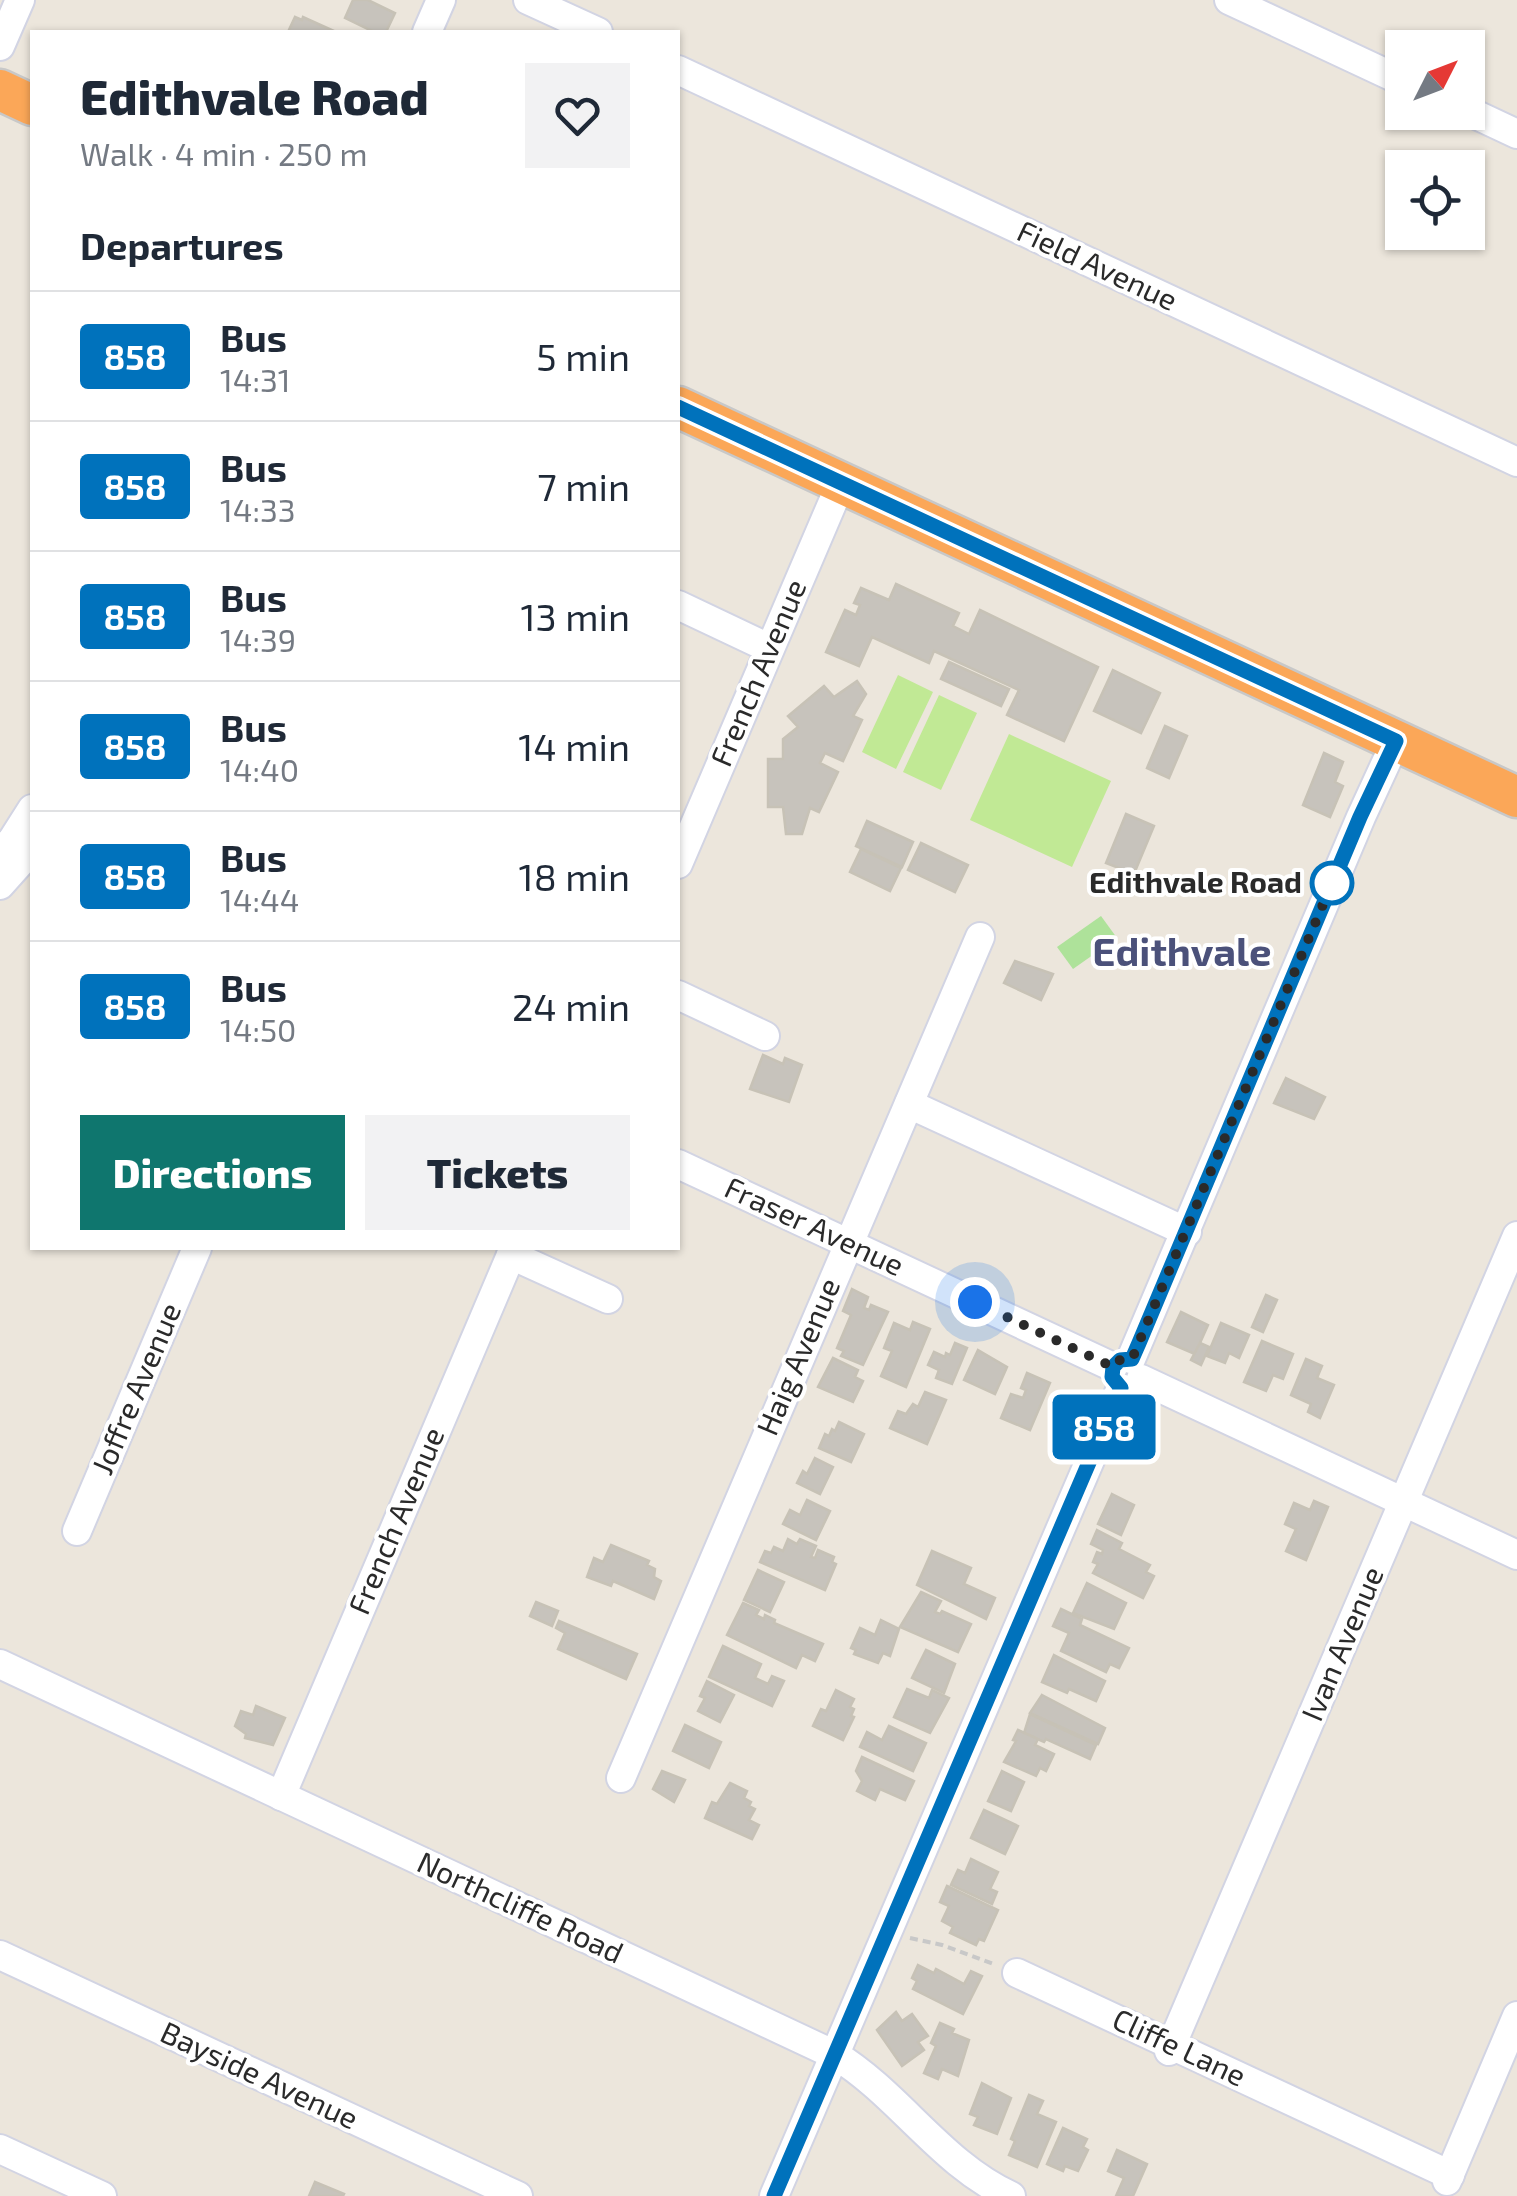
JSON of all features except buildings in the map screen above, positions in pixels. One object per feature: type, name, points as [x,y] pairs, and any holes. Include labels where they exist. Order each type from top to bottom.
[{"type":"highway","points":[[0,90],[30,104]]},
{"type":"highway","points":[[680,408],[1517,798]]},
{"type":"street","points":[[0,46],[20,0]]},
{"type":"street","points":[[428,30],[441,0]]},
{"type":"street","points":[[528,0],[594,30]]},
{"type":"street","points":[[1229,0],[1385,73]]},
{"type":"street","name":"Field Avenue","points":[[680,71],[1517,462]]},
{"type":"street","points":[[1485,119],[1517,134]]},
{"type":"street","name":"French Avenue","points":[[680,859],[841,483]]},
{"type":"street","points":[[680,607],[769,648]]},
{"type":"street","points":[[774,2196],[1396,741]]},
{"type":"street","points":[[12,859],[30,817]]},
{"type":"street","name":"Haig Avenue","points":[[621,1778],[980,937]]},
{"type":"street","points":[[680,996],[765,1036]]},
{"type":"street","points":[[909,1104],[1187,1232]]},
{"type":"street","name":"Fraser Avenue","points":[[680,1165],[1517,1556]]},
{"type":"street","name":"Ivan Avenue","points":[[1170,2048],[1517,1236]]},
{"type":"street","name":"Joffre Avenue","points":[[77,1532],[196,1250]]},
{"type":"street","points":[[513,1252],[608,1300]]},
{"type":"street","name":"French Avenue","points":[[281,1796],[513,1252]]},
{"type":"street","name":"Northcliffe Road","points":[[0,1664],[835,2055],[856,2068],[965,2170],[1011,2196]]},
{"type":"street","name":"Bayside Avenue","points":[[0,1955],[518,2196]]},
{"type":"street","name":"Cliffe Lane","points":[[1017,1973],[1448,2178],[1517,2016]]},
{"type":"street","points":[[0,2149],[102,2196]]},
{"type":"path","points":[[905,1938],[942,1945],[1016,1976],[1017,1973]]},
{"type":"green space","points":[[898,675],[933,692],[896,769],[862,752]]},
{"type":"green space","points":[[939,695],[977,713],[941,790],[903,772]]},
{"type":"green space","points":[[1009,734],[1111,781],[1072,867],[970,820]]},
{"type":"green space","points":[[1101,916],[1117,938],[1073,969],[1057,947]]},
{"type":"bus line","name":"858","points":[[680,408],[1396,741],[1360,817],[1132,1359],[1120,1360],[1113,1367],[1112,1377],[1121,1388],[774,2196]]},
{"type":"place","name":"Edithvale Road","points":[[1332,883]]},
{"type":"district","name":"Edithvale","points":[[1182,952]]},
{"type":"route","points":[[975,1302],[1113,1367],[1120,1360],[1132,1359],[1332,883]]}]
